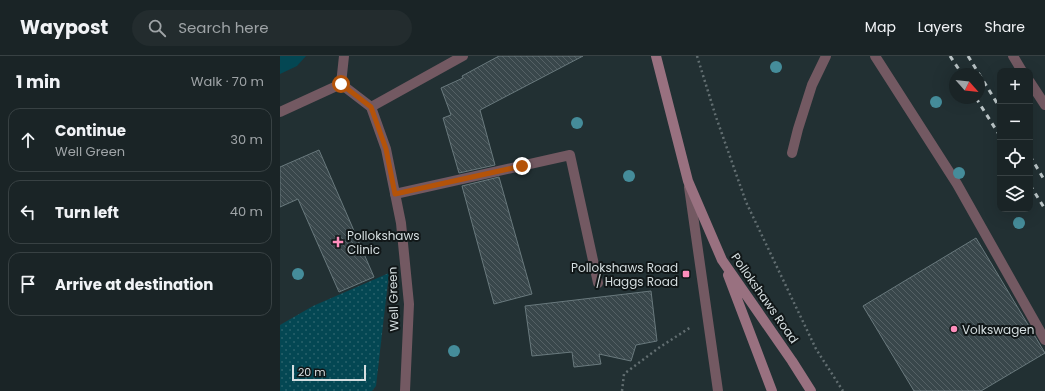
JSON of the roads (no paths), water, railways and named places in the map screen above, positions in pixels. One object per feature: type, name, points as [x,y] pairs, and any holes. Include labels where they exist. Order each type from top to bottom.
[{"type":"main road","name":"Pollokshaws Road","points":[[656,56],[688,181],[722,260],[811,391]]},
{"type":"main road","points":[[722,260],[772,391]]},
{"type":"street","points":[[341,84],[344,56]]},
{"type":"street","points":[[341,84],[371,107],[464,56]]},
{"type":"street","points":[[792,153],[812,85],[826,56]]},
{"type":"street","points":[[876,56],[957,184],[1045,340]]},
{"type":"street","points":[[1012,56],[1020,68]]},
{"type":"street","points":[[280,112],[341,84]]},
{"type":"street","points":[[1033,87],[1045,105]]},
{"type":"street","name":"Well Green","points":[[371,107],[386,149],[401,223],[409,304],[405,391]]},
{"type":"street","points":[[395,194],[570,156],[598,283]]},
{"type":"street","points":[[688,181],[718,391]]},
{"type":"railway","points":[[950,56],[958,68]]},
{"type":"railway","points":[[968,56],[998,104]]},
{"type":"railway","points":[[980,104],[997,131]]},
{"type":"railway","points":[[1033,161],[1045,181]]},
{"type":"railway","points":[[1033,190],[1045,209]]},
{"type":"place","name":"Pollokshaws Clinic","points":[[338,242]]},
{"type":"place","name":"Pollokshaws Road / Haggs Road","points":[[686,274]]},
{"type":"place","name":"Volkswagen","points":[[954,329]]}]
